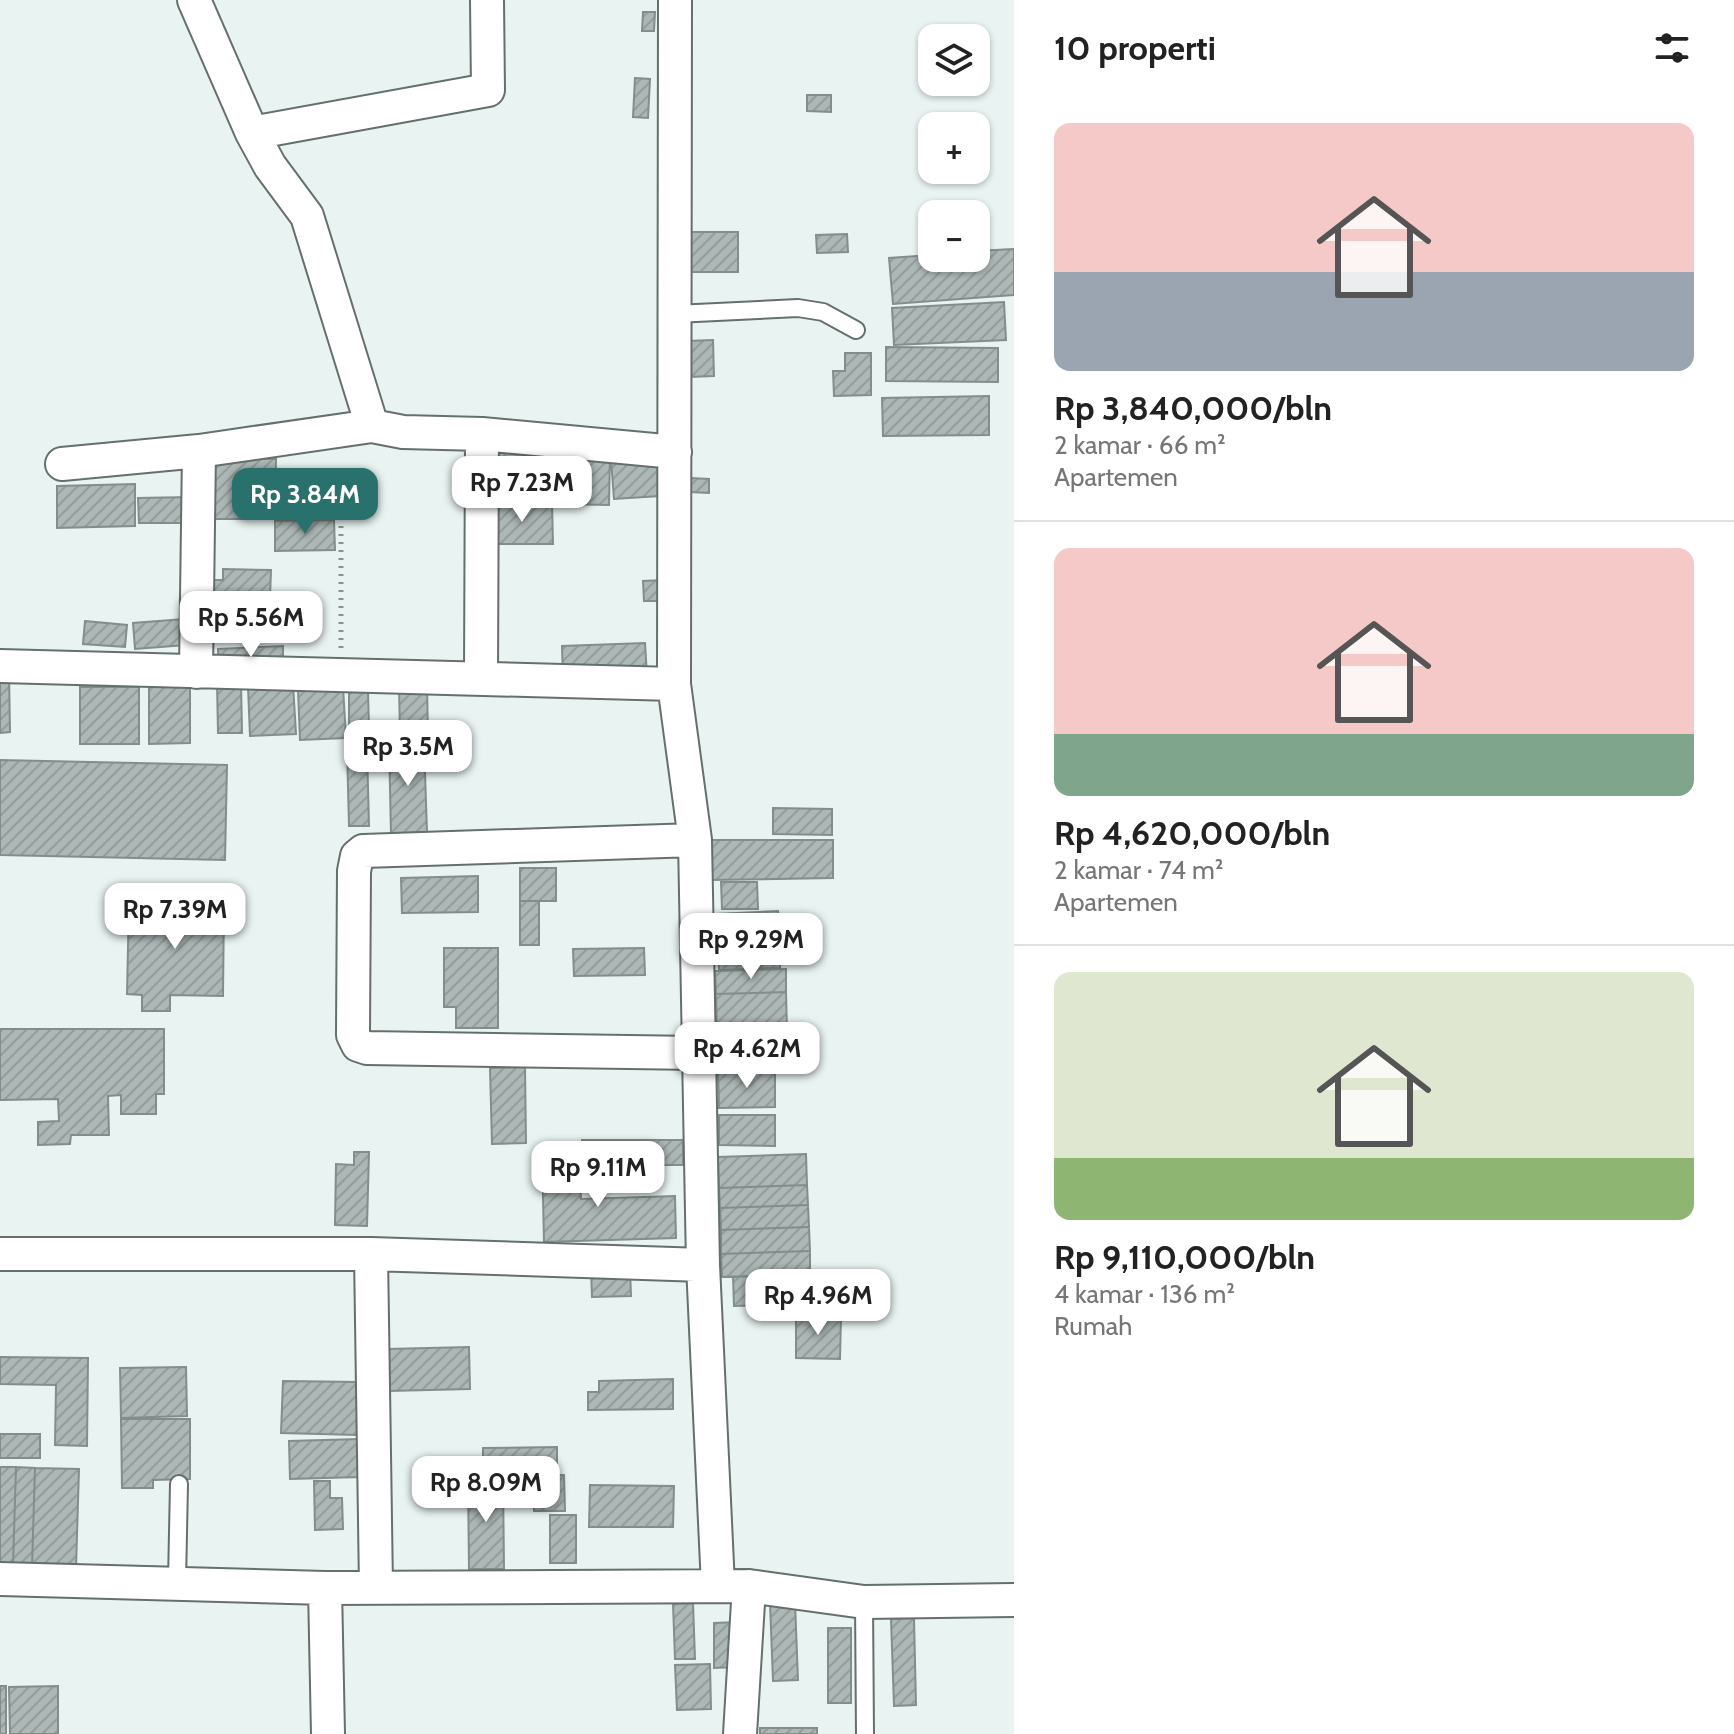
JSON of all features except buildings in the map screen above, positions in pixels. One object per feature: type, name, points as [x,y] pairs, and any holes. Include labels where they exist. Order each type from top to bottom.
[{"type":"street","points":[[194,0],[252,133],[270,166],[307,216],[372,426]]},
{"type":"street","points":[[252,133],[488,90],[487,0]]},
{"type":"street","points":[[675,0],[674,684],[695,840],[703,1265],[734,1586],[740,1734]]},
{"type":"street","points":[[62,464],[199,451],[372,426],[403,432],[482,434],[675,452]]},
{"type":"street","points":[[481,677],[482,434]]},
{"type":"street","points":[[196,672],[199,451]]},
{"type":"street","points":[[0,666],[674,684]]},
{"type":"street","points":[[695,840],[363,851],[357,856],[354,871],[353,1035],[358,1045],[367,1048],[697,1053]]},
{"type":"street","points":[[0,1254],[371,1254],[703,1265]]},
{"type":"street","points":[[371,1254],[376,1587]]},
{"type":"street","points":[[0,1579],[177,1581],[325,1588],[734,1586],[864,1602],[1014,1600]]},
{"type":"street","points":[[325,1588],[328,1734]]},
{"type":"lane","points":[[675,314],[798,308],[823,312],[856,330]]},
{"type":"lane","points":[[177,1581],[179,1484]]},
{"type":"lane","points":[[864,1602],[865,1734]]},
{"type":"path","points":[[341,497],[341,673]]}]
